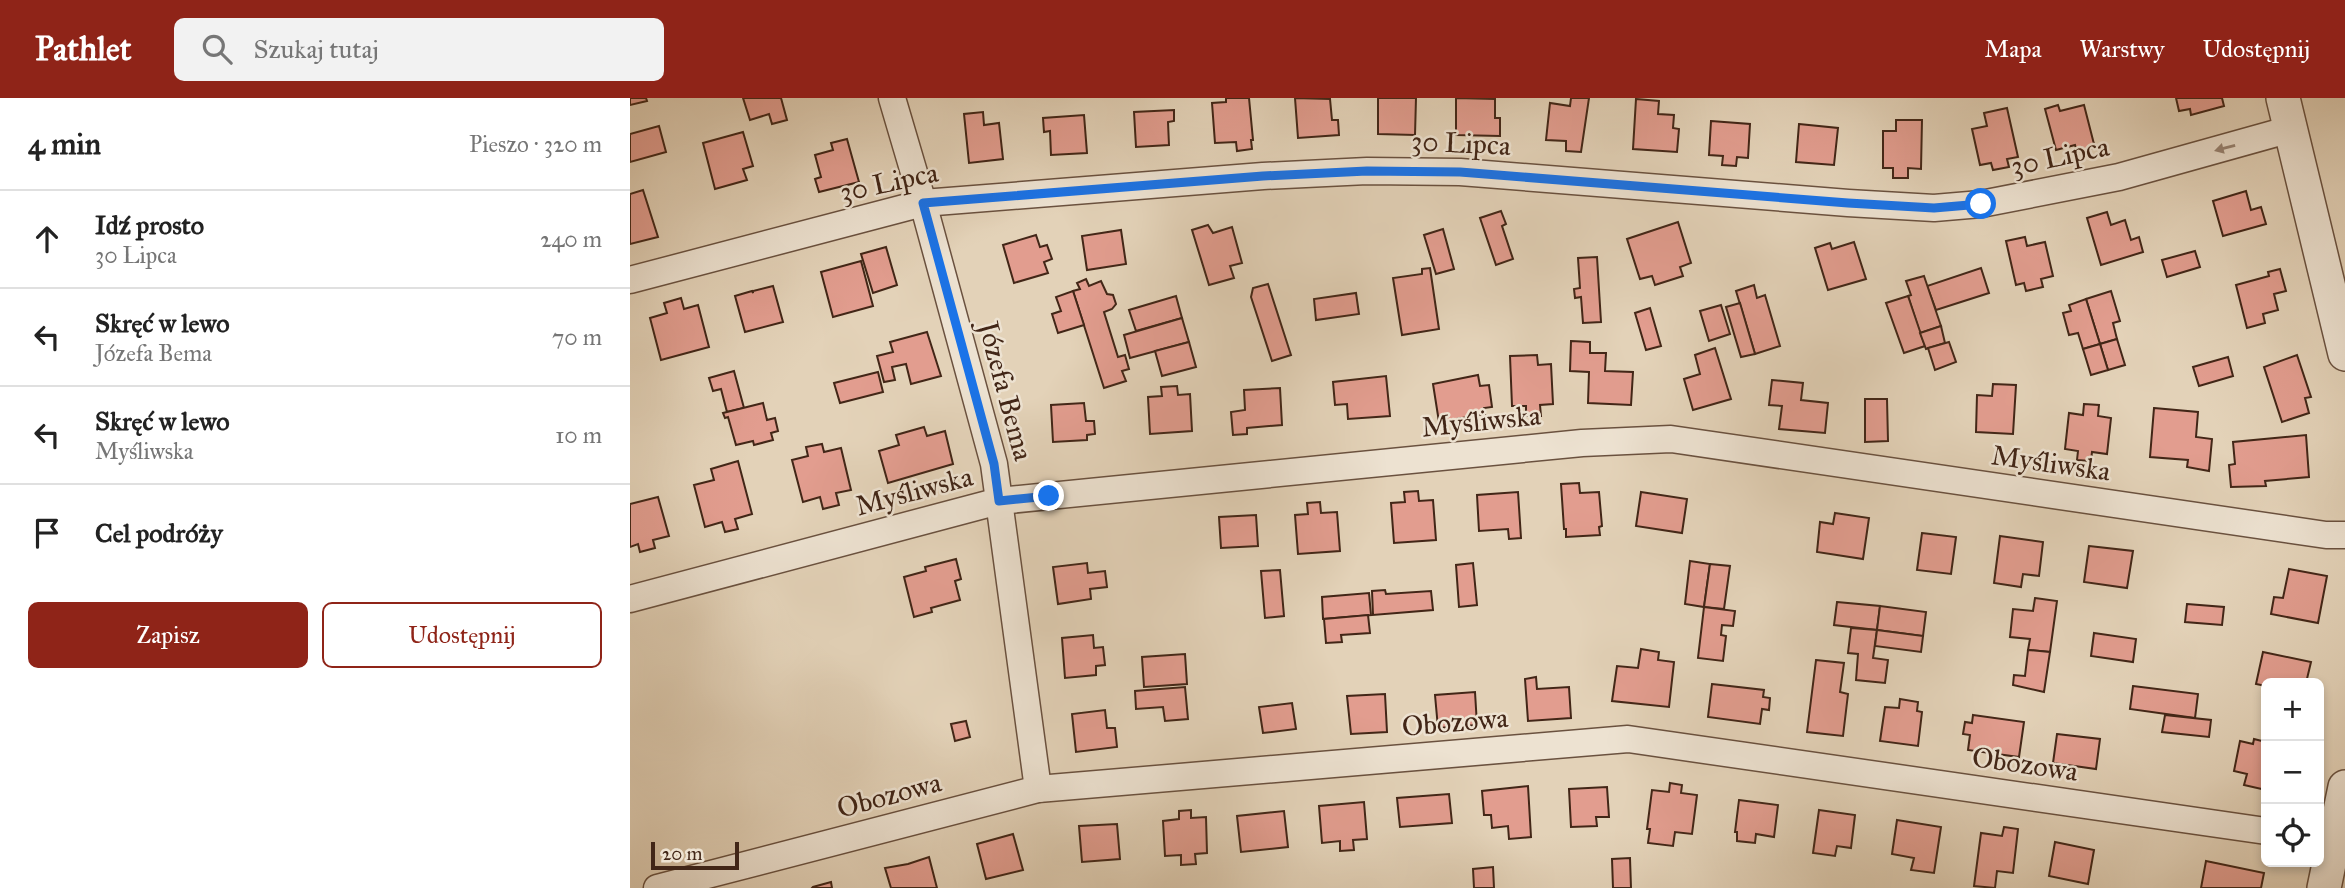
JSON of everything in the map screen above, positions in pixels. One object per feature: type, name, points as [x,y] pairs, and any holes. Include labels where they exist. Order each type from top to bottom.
[{"type":"street","name":"Józefa Bema","points":[[892,98],[994,464],[1038,789]]},
{"type":"street","name":"30 Lipca","points":[[630,280],[923,203],[1263,176],[1367,171],[1460,172],[1848,203],[1934,208],[1981,204],[2119,177],[2287,114]]},
{"type":"street","points":[[2287,114],[2345,354]]},
{"type":"street","name":"Myśliwska","points":[[630,599],[999,501],[1582,443],[1671,439],[2345,536]]},
{"type":"street","name":"Obozowa","points":[[657,888],[1038,789],[1628,739],[2261,830]]},
{"type":"street","points":[[2324,888],[2327,839],[2345,787]]},
{"type":"building","points":[[630,98],[646,98],[647,101],[630,105]]},
{"type":"building","points":[[743,98],[781,98],[787,120],[772,124],[769,114],[750,120]]},
{"type":"building","points":[[1226,98],[1249,98],[1252,149],[1237,151],[1236,142],[1215,143],[1212,103],[1226,102]]},
{"type":"building","points":[[1295,98],[1330,99],[1332,120],[1338,120],[1339,135],[1298,138]]},
{"type":"building","points":[[1378,98],[1416,98],[1415,135],[1378,134]]},
{"type":"building","points":[[1456,98],[1495,99],[1495,118],[1500,118],[1500,136],[1456,135]]},
{"type":"building","points":[[1571,98],[1589,98],[1581,152],[1566,151],[1566,141],[1546,140],[1550,103],[1570,106]]},
{"type":"building","points":[[2176,98],[2222,98],[2224,106],[2191,115],[2190,109],[2179,111]]},
{"type":"building","points":[[1636,99],[1659,101],[1658,114],[1674,115],[1673,128],[1679,129],[1677,152],[1633,149]]},
{"type":"building","points":[[2058,105],[2060,111],[2084,105],[2095,148],[2077,152],[2075,145],[2056,150],[2045,109]]},
{"type":"building","points":[[2007,108],[2018,157],[2007,159],[2009,167],[1993,170],[1991,163],[1980,165],[1972,129],[1987,126],[1984,113]]},
{"type":"building","points":[[1174,110],[1174,121],[1168,122],[1169,145],[1136,147],[1134,112]]},
{"type":"building","points":[[983,112],[984,125],[999,123],[1003,159],[969,163],[964,114]]},
{"type":"building","points":[[1084,115],[1087,153],[1051,155],[1050,131],[1044,132],[1043,118]]},
{"type":"building","points":[[1896,120],[1922,120],[1921,169],[1908,168],[1908,178],[1893,178],[1893,168],[1883,168],[1883,131],[1896,131]]},
{"type":"building","points":[[1711,121],[1750,124],[1748,158],[1737,157],[1736,166],[1722,165],[1723,156],[1709,155]]},
{"type":"building","points":[[1799,124],[1838,128],[1834,165],[1796,162]]},
{"type":"building","points":[[659,126],[666,152],[630,162],[630,134]]},
{"type":"building","points":[[743,132],[753,166],[743,169],[747,180],[715,189],[703,143]]},
{"type":"building","points":[[847,139],[859,182],[819,192],[815,179],[821,177],[815,155],[833,150],[831,143]]},
{"type":"building","points":[[643,190],[658,237],[630,244],[630,194]]},
{"type":"building","points":[[2246,191],[2251,210],[2261,207],[2266,224],[2223,236],[2213,201]]},
{"type":"building","points":[[1501,211],[1506,224],[1502,226],[1513,259],[1496,265],[1480,218]]},
{"type":"building","points":[[2107,212],[2111,225],[2125,220],[2131,240],[2139,237],[2143,252],[2101,265],[2087,218]]},
{"type":"building","points":[[1678,222],[1691,263],[1680,267],[1683,276],[1655,285],[1652,276],[1640,279],[1627,239]]},
{"type":"building","points":[[1208,225],[1213,233],[1232,227],[1242,263],[1230,266],[1234,278],[1209,285],[1192,230]]},
{"type":"building","points":[[1443,229],[1454,269],[1436,274],[1424,235]]},
{"type":"building","points":[[1121,230],[1126,264],[1087,270],[1082,236]]},
{"type":"building","points":[[1036,235],[1040,247],[1047,245],[1052,259],[1044,262],[1048,273],[1014,283],[1003,245]]},
{"type":"building","points":[[2025,237],[2027,246],[2045,242],[2053,276],[2041,279],[2043,287],[2026,291],[2024,283],[2016,285],[2006,241]]},
{"type":"building","points":[[1854,242],[1866,279],[1828,290],[1815,248],[1830,243],[1832,249]]},
{"type":"building","points":[[886,247],[897,285],[873,293],[861,254]]},
{"type":"building","points":[[2195,251],[2200,267],[2167,277],[2162,260]]},
{"type":"building","points":[[1597,257],[1601,322],[1583,323],[1581,297],[1575,298],[1574,289],[1580,288],[1578,258]]},
{"type":"building","points":[[861,261],[873,306],[833,317],[821,272]]},
{"type":"building","points":[[1430,268],[1439,329],[1402,335],[1393,278],[1422,274],[1422,269]]},
{"type":"building","points":[[1981,268],[1989,293],[1936,310],[1927,286]]},
{"type":"building","points":[[2280,269],[2286,291],[2274,294],[2278,310],[2263,314],[2265,323],[2247,328],[2236,285],[2269,276],[2268,272]]},
{"type":"building","points":[[1924,276],[1941,326],[1920,333],[1906,281]]},
{"type":"building","points":[[1086,279],[1089,286],[1101,281],[1107,294],[1113,295],[1116,304],[1104,312],[1118,357],[1125,355],[1129,369],[1122,371],[1126,381],[1104,388],[1073,291],[1080,289],[1077,283]]},
{"type":"building","points":[[1268,284],[1291,355],[1272,361],[1251,297],[1253,288]]},
{"type":"building","points":[[1754,285],[1757,298],[1765,295],[1780,346],[1755,354],[1736,291]]},
{"type":"building","points":[[773,286],[783,322],[745,332],[735,296]]},
{"type":"building","points":[[1073,291],[1084,325],[1058,333],[1052,314],[1061,311],[1056,297]]},
{"type":"building","points":[[2111,291],[2120,321],[2113,323],[2117,339],[2100,344],[2086,299]]},
{"type":"building","points":[[1356,293],[1359,314],[1316,320],[1314,299]]},
{"type":"building","points":[[1176,296],[1182,318],[1136,331],[1129,310]]},
{"type":"building","points":[[1908,296],[1925,346],[1904,353],[1886,303]]},
{"type":"building","points":[[681,298],[684,309],[698,305],[709,347],[661,360],[650,318],[667,313],[664,303]]},
{"type":"building","points":[[2086,299],[2100,344],[2083,349],[2078,333],[2069,335],[2063,313],[2071,311],[2069,305]]},
{"type":"building","points":[[1740,303],[1755,354],[1741,357],[1726,307]]},
{"type":"building","points":[[1721,305],[1730,334],[1709,341],[1700,311]]},
{"type":"building","points":[[1650,308],[1661,346],[1646,350],[1635,313]]},
{"type":"building","points":[[1182,318],[1189,342],[1130,358],[1124,335]]},
{"type":"building","points":[[1941,326],[1945,343],[1926,349],[1920,333]]},
{"type":"building","points":[[927,332],[941,376],[911,384],[906,364],[892,367],[895,380],[884,382],[877,356],[893,352],[890,342]]},
{"type":"building","points":[[2117,339],[2125,365],[2108,370],[2100,344]]},
{"type":"building","points":[[1571,341],[1590,342],[1590,353],[1606,353],[1605,371],[1633,372],[1631,405],[1588,403],[1589,372],[1570,371]]},
{"type":"building","points":[[1189,342],[1196,367],[1162,376],[1155,351]]},
{"type":"building","points":[[1949,342],[1956,362],[1935,370],[1928,348]]},
{"type":"building","points":[[2100,344],[2108,370],[2091,375],[2083,349]]},
{"type":"building","points":[[1715,348],[1731,399],[1693,410],[1684,379],[1700,374],[1695,355]]},
{"type":"building","points":[[1537,355],[1538,365],[1551,364],[1553,404],[1540,405],[1541,416],[1526,416],[1526,406],[1512,406],[1510,356]]},
{"type":"building","points":[[2297,355],[2311,397],[2305,398],[2309,413],[2282,422],[2264,367]]},
{"type":"building","points":[[2228,357],[2233,376],[2199,386],[2193,367]]},
{"type":"building","points":[[734,371],[744,408],[727,412],[721,389],[713,391],[709,378]]},
{"type":"building","points":[[878,372],[883,392],[840,403],[834,383]]},
{"type":"building","points":[[1478,375],[1480,386],[1489,385],[1492,407],[1484,408],[1485,414],[1439,422],[1433,384]]},
{"type":"building","points":[[1386,376],[1390,416],[1348,419],[1347,404],[1335,405],[1333,382]]},
{"type":"building","points":[[1772,380],[1803,383],[1801,400],[1828,403],[1825,433],[1779,429],[1782,406],[1769,405]]},
{"type":"building","points":[[1993,384],[2016,385],[2013,434],[1976,432],[1977,395],[1992,396]]},
{"type":"building","points":[[1177,386],[1178,395],[1190,394],[1192,431],[1150,434],[1148,397],[1162,396],[1161,387]]},
{"type":"building","points":[[1280,388],[1282,425],[1247,428],[1247,434],[1233,435],[1231,412],[1245,410],[1244,390]]},
{"type":"building","points":[[1865,399],[1887,399],[1888,441],[1865,442]]},
{"type":"building","points":[[763,403],[767,420],[775,418],[778,431],[771,433],[773,440],[754,445],[753,441],[736,445],[728,417],[725,418],[723,413]]},
{"type":"building","points":[[1084,403],[1086,421],[1094,421],[1095,434],[1087,435],[1087,440],[1053,442],[1051,405]]},
{"type":"building","points":[[2084,404],[2099,405],[2098,416],[2111,418],[2107,454],[2092,452],[2091,461],[2077,460],[2078,451],[2065,449],[2069,413],[2083,415]]},
{"type":"building","points":[[2154,408],[2198,412],[2196,437],[2212,439],[2209,471],[2187,467],[2188,460],[2150,457]]},
{"type":"building","points":[[924,427],[927,436],[945,431],[953,464],[888,483],[879,451],[899,445],[896,435]]},
{"type":"building","points":[[2306,435],[2309,477],[2265,481],[2266,486],[2231,487],[2229,465],[2235,464],[2233,442]]},
{"type":"building","points":[[822,444],[824,452],[841,448],[851,490],[836,493],[839,505],[823,509],[820,497],[803,502],[792,460],[808,456],[806,447]]},
{"type":"building","points":[[738,461],[752,514],[735,519],[738,529],[725,532],[722,522],[705,527],[694,485],[714,480],[711,469]]},
{"type":"building","points":[[1579,483],[1580,493],[1599,492],[1602,526],[1599,527],[1600,535],[1566,537],[1561,484]]},
{"type":"building","points":[[1418,491],[1419,501],[1433,500],[1436,540],[1394,543],[1391,503],[1405,502],[1404,492]]},
{"type":"building","points":[[1518,492],[1521,538],[1509,539],[1508,529],[1479,531],[1477,495]]},
{"type":"building","points":[[1641,492],[1687,499],[1682,533],[1636,526]]},
{"type":"building","points":[[658,497],[669,536],[653,540],[655,548],[640,552],[638,544],[630,547],[630,504]]},
{"type":"building","points":[[1320,502],[1321,513],[1337,512],[1340,551],[1298,554],[1295,515],[1308,514],[1307,503]]},
{"type":"building","points":[[1835,513],[1869,518],[1863,559],[1817,552],[1820,522],[1833,524]]},
{"type":"building","points":[[1256,515],[1258,546],[1221,548],[1219,517]]},
{"type":"building","points":[[1922,533],[1956,537],[1951,574],[1917,570]]},
{"type":"building","points":[[2000,536],[2043,542],[2039,576],[2023,574],[2021,587],[1994,583]]},
{"type":"building","points":[[2089,546],[2133,551],[2127,588],[2084,582]]},
{"type":"building","points":[[956,559],[961,579],[955,581],[960,600],[931,608],[932,612],[914,617],[904,577],[926,571],[925,567]]},
{"type":"building","points":[[1690,561],[1710,564],[1704,607],[1685,604]]},
{"type":"building","points":[[1087,563],[1088,573],[1105,571],[1107,587],[1090,589],[1091,599],[1058,604],[1053,567]]},
{"type":"building","points":[[1473,563],[1477,605],[1459,607],[1456,565]]},
{"type":"building","points":[[1710,564],[1730,566],[1724,609],[1704,607]]},
{"type":"building","points":[[2289,569],[2327,576],[2318,623],[2271,614],[2274,597],[2283,598]]},
{"type":"building","points":[[1280,570],[1284,616],[1265,618],[1261,571]]},
{"type":"building","points":[[1385,590],[1386,594],[1431,591],[1433,610],[1373,615],[1372,591]]},
{"type":"building","points":[[1369,593],[1371,615],[1323,619],[1322,597]]},
{"type":"building","points":[[2035,598],[2057,601],[2050,652],[2028,650],[2030,639],[2010,637],[2013,609],[2033,611]]},
{"type":"building","points":[[1837,602],[1880,606],[1877,630],[1834,625]]},
{"type":"building","points":[[2187,604],[2224,607],[2222,625],[2185,622]]},
{"type":"building","points":[[1880,606],[1926,612],[1923,636],[1877,630]]},
{"type":"building","points":[[1704,607],[1735,611],[1733,626],[1722,625],[1721,635],[1726,636],[1723,661],[1698,658]]},
{"type":"building","points":[[1368,615],[1370,633],[1341,635],[1342,642],[1326,643],[1324,619]]},
{"type":"building","points":[[1851,628],[1877,630],[1873,658],[1888,660],[1885,683],[1856,680],[1858,654],[1848,653]]},
{"type":"building","points":[[1877,630],[1923,636],[1921,652],[1875,646]]},
{"type":"building","points":[[2094,633],[2136,639],[2133,662],[2091,656]]},
{"type":"building","points":[[1093,635],[1094,648],[1103,647],[1105,665],[1096,666],[1096,675],[1065,678],[1062,638]]},
{"type":"building","points":[[1641,649],[1659,652],[1658,660],[1674,662],[1669,707],[1612,701],[1617,666],[1638,668]]},
{"type":"building","points":[[2028,650],[2050,652],[2044,692],[2013,685],[2014,675],[2025,676]]},
{"type":"building","points":[[2263,652],[2311,662],[2307,678],[2261,678],[2261,685],[2256,684]]},
{"type":"building","points":[[1185,654],[1187,684],[1144,687],[1142,657]]},
{"type":"building","points":[[1816,660],[1844,663],[1840,692],[1848,694],[1843,736],[1807,732]]},
{"type":"building","points":[[1536,677],[1537,689],[1569,687],[1571,718],[1528,721],[1525,679]]},
{"type":"building","points":[[1712,684],[1764,690],[1763,697],[1770,698],[1769,710],[1762,709],[1760,724],[1708,717]]},
{"type":"building","points":[[2133,686],[2198,694],[2195,718],[2130,709]]},
{"type":"building","points":[[1185,687],[1188,719],[1165,721],[1163,707],[1136,709],[1135,691]]},
{"type":"building","points":[[1475,692],[1477,725],[1438,728],[1435,695]]},
{"type":"building","points":[[1385,694],[1387,732],[1351,734],[1347,696]]},
{"type":"building","points":[[1900,699],[1918,702],[1917,711],[1922,712],[1918,746],[1880,741],[1885,707],[1899,708]]},
{"type":"building","points":[[1292,703],[1296,729],[1263,733],[1259,707]]},
{"type":"building","points":[[1105,710],[1107,728],[1115,728],[1117,747],[1076,752],[1072,714]]},
{"type":"building","points":[[1973,715],[2024,722],[2019,757],[1968,750],[1970,735],[1963,734],[1965,722],[1972,723]]},
{"type":"building","points":[[2165,715],[2211,720],[2209,737],[2162,732]]},
{"type":"building","points":[[966,721],[970,737],[955,741],[951,724]]},
{"type":"building","points":[[2057,734],[2100,739],[2096,769],[2053,763]]},
{"type":"building","points":[[2254,739],[2261,741],[2261,789],[2244,785],[2247,774],[2234,771],[2240,741],[2253,744]]},
{"type":"building","points":[[1670,783],[1682,785],[1681,793],[1697,795],[1692,834],[1675,832],[1673,846],[1648,843],[1652,790],[1669,792]]},
{"type":"building","points":[[1528,786],[1531,837],[1509,839],[1508,826],[1492,828],[1491,815],[1484,815],[1482,791]]},
{"type":"building","points":[[1607,787],[1609,817],[1596,817],[1597,826],[1571,827],[1569,789]]},
{"type":"building","points":[[1449,794],[1452,823],[1400,827],[1397,798]]},
{"type":"building","points":[[1739,800],[1778,805],[1774,837],[1756,834],[1755,843],[1737,841],[1735,832]]},
{"type":"building","points":[[1364,802],[1367,839],[1353,840],[1354,850],[1340,851],[1340,841],[1322,843],[1319,806]]},
{"type":"building","points":[[1191,810],[1191,818],[1206,817],[1207,853],[1195,854],[1196,864],[1181,865],[1181,855],[1165,856],[1163,821],[1179,819],[1179,811]]},
{"type":"building","points":[[1819,810],[1855,815],[1851,848],[1837,846],[1835,856],[1813,853]]},
{"type":"building","points":[[1284,811],[1288,847],[1241,852],[1237,816]]},
{"type":"building","points":[[1897,820],[1941,827],[1934,873],[1911,870],[1914,858],[1892,854]]},
{"type":"building","points":[[1117,824],[1120,859],[1082,862],[1079,826]]},
{"type":"building","points":[[2004,827],[2018,829],[2013,873],[1997,871],[1995,888],[1974,886],[1981,833],[2002,836]]},
{"type":"building","points":[[1013,834],[1023,870],[986,879],[977,844]]},
{"type":"building","points":[[2055,842],[2094,850],[2088,884],[2049,876]]},
{"type":"building","points":[[929,857],[937,888],[891,888],[885,868]]},
{"type":"building","points":[[1630,858],[1631,888],[1613,888],[1612,859]]},
{"type":"building","points":[[2206,861],[2264,873],[2261,888],[2201,888]]},
{"type":"building","points":[[1493,867],[1494,888],[1474,888],[1473,869]]},
{"type":"building","points":[[831,882],[832,888],[812,888],[813,887]]},
{"type":"route","points":[[1049,496],[999,501],[994,464],[923,203],[1263,176],[1367,171],[1460,172],[1934,208],[1981,204]]}]
